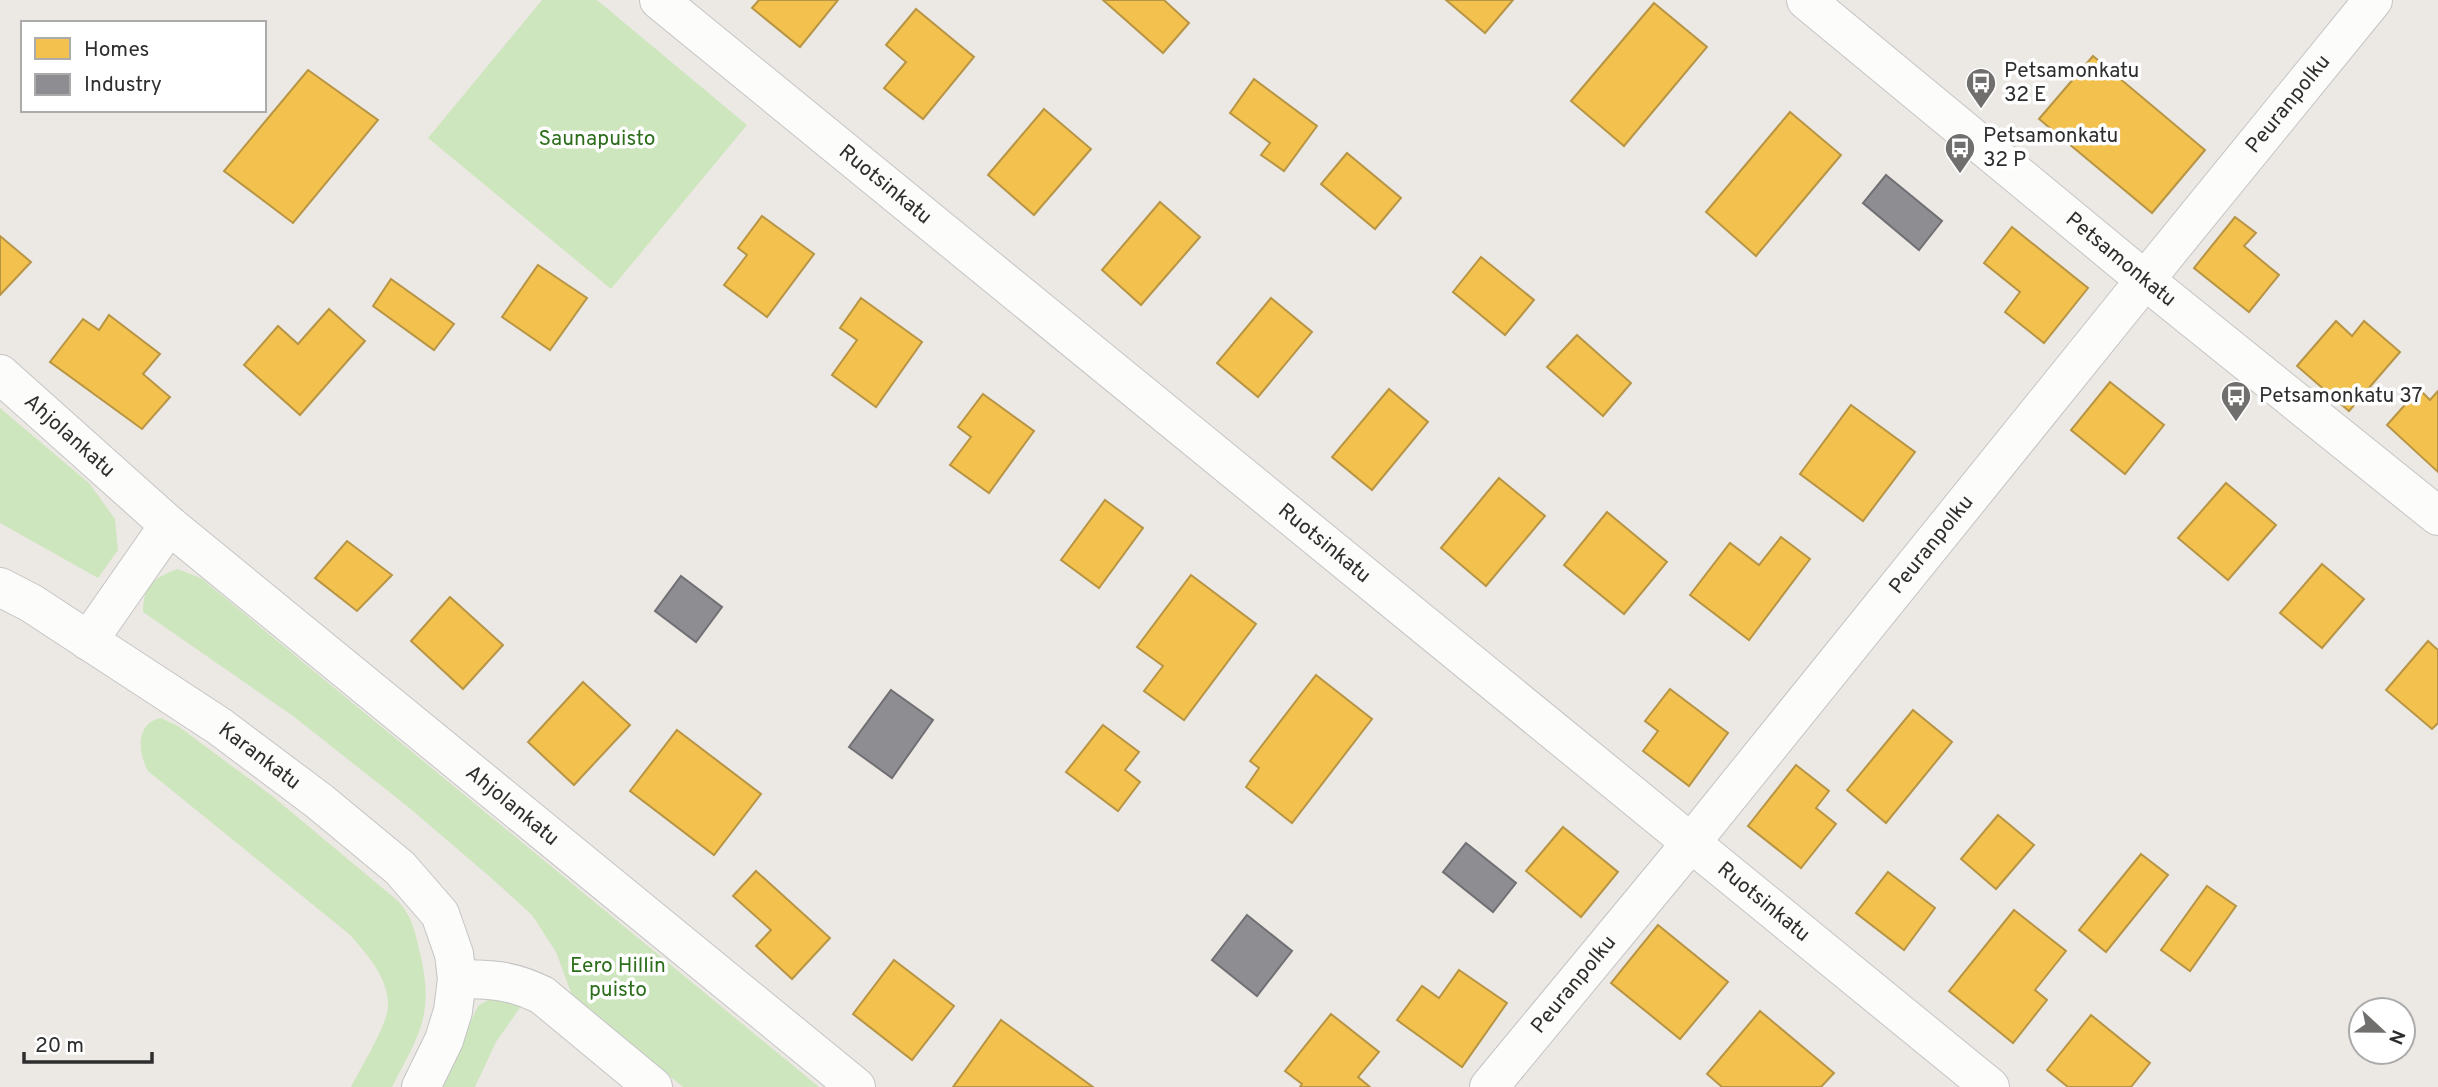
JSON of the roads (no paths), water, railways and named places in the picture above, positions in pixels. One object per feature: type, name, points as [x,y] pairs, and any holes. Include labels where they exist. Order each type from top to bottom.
[{"type":"street","name":"Ruotsinkatu","points":[[659,0],[1990,1087]]},
{"type":"street","name":"Petsamonkatu","points":[[1806,0],[2145,280],[2438,516]]},
{"type":"street","name":"Peuranpolku","points":[[1489,1087],[1690,844],[2373,0]]},
{"type":"street","name":"Ahjolankatu","points":[[0,374],[169,525],[856,1087]]},
{"type":"street","points":[[88,641],[169,525]]},
{"type":"street","name":"Karankatu","points":[[0,587],[31,603],[219,726],[319,801],[400,868],[440,914],[454,954],[457,979],[453,1011],[444,1041],[421,1087]]},
{"type":"street","points":[[457,979],[494,979],[522,985],[542,995],[653,1087]]},
{"type":"place","name":"Petsamonkatu 32 E","points":[[1981,110]]},
{"type":"place","name":"Petsamonkatu 32 P","points":[[1960,175]]},
{"type":"place","name":"Petsamonkatu 37","points":[[2236,423]]},
{"type":"park label","name":"Saunapuisto","points":[[597,139]]},
{"type":"park label","name":"Eero Hillin puisto","points":[[618,978]]}]
